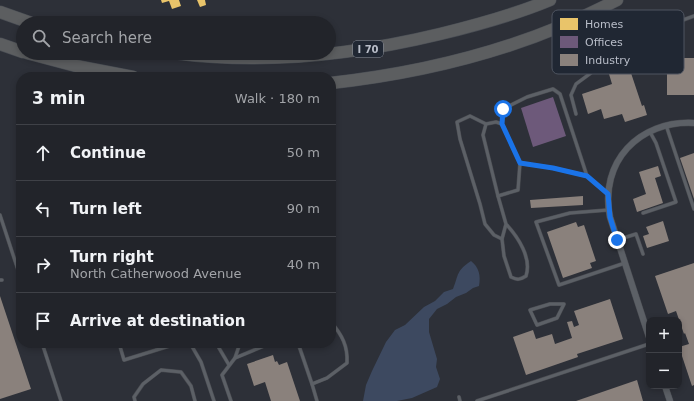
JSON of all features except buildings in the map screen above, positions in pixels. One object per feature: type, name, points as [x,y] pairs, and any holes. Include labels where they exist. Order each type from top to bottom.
[{"type":"highway","name":"I 70","points":[[336,54],[384,47],[482,24],[550,0]]},
{"type":"highway","points":[[595,10],[616,0]]},
{"type":"highway","points":[[0,12],[16,18]]},
{"type":"highway","points":[[336,82],[428,68],[467,58],[552,30]]},
{"type":"highway","points":[[0,44],[16,50]]},
{"type":"highway","points":[[53,60],[107,72]]},
{"type":"street","points":[[646,328],[608,210],[608,194],[612,174],[623,152],[638,138],[665,125],[694,123]]},
{"type":"street","points":[[666,389],[670,401]]},
{"type":"lane","points":[[684,20],[694,16]]},
{"type":"lane","points":[[576,114],[571,95],[576,84],[590,74]]},
{"type":"lane","points":[[498,196],[518,190],[520,163],[502,124],[503,109],[527,97],[553,89],[560,94],[587,176]]},
{"type":"lane","points":[[502,124],[496,122],[486,124],[470,116],[457,122],[460,139],[485,224],[494,235],[502,239]]},
{"type":"lane","points":[[486,124],[483,135],[506,224],[520,244],[528,264],[526,276],[521,279],[516,280],[510,277],[504,256],[502,239],[506,224]]},
{"type":"lane","points":[[665,125],[694,209]]},
{"type":"lane","points":[[643,213],[676,202],[652,130]]},
{"type":"lane","points":[[520,163],[553,168],[587,176],[608,194]]},
{"type":"lane","points":[[608,210],[570,213],[536,222],[559,285],[625,263]]},
{"type":"lane","points":[[0,215],[16,264]]},
{"type":"lane","points":[[617,240],[636,234],[643,254]]},
{"type":"lane","points":[[550,304],[564,304],[557,318],[537,325],[530,310],[550,304]]},
{"type":"lane","points":[[312,384],[327,378],[347,363],[348,352],[339,331],[336,328]]},
{"type":"lane","points":[[476,401],[646,345]]},
{"type":"lane","points":[[44,348],[61,401]]},
{"type":"lane","points":[[120,348],[124,360],[164,348]]},
{"type":"lane","points":[[193,348],[201,362],[214,401]]},
{"type":"lane","points":[[219,348],[230,365]]},
{"type":"lane","points":[[231,401],[222,375],[235,358],[238,348]]},
{"type":"lane","points":[[235,358],[259,348]]},
{"type":"lane","points":[[300,348],[317,401]]},
{"type":"lane","points":[[135,401],[134,397],[143,384],[161,370],[181,372],[191,386],[195,401]]},
{"type":"water","points":[[471,261],[479,272],[479,286],[456,297],[437,309],[429,319],[429,332],[437,359],[436,367],[440,379],[437,387],[412,398],[397,401],[363,401],[366,385],[372,371],[386,342],[395,330],[405,325],[424,307],[435,301],[444,292],[453,289],[460,270]]},
{"type":"route","points":[[503,109],[502,124],[520,163],[553,168],[587,176],[608,194],[610,217],[617,240]]}]
